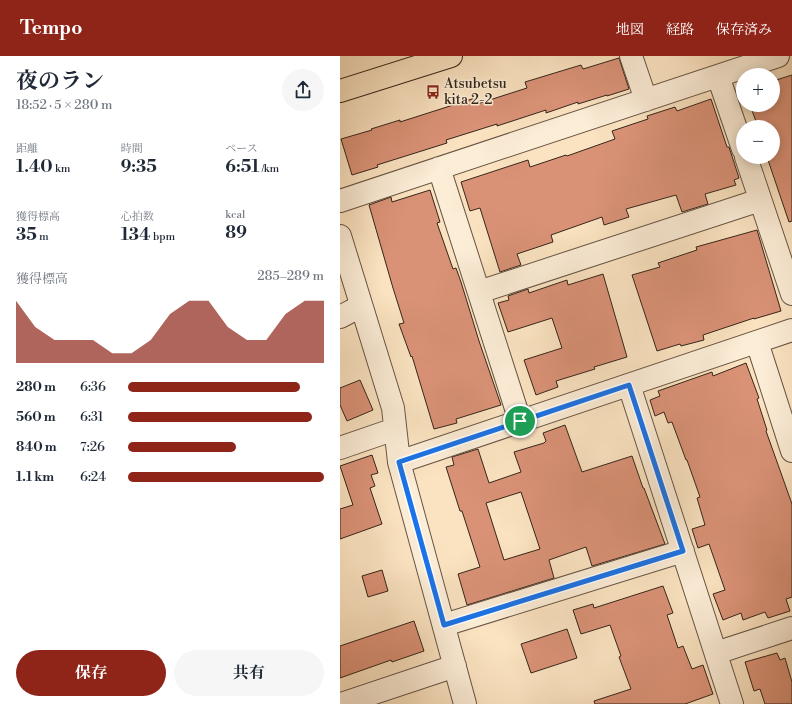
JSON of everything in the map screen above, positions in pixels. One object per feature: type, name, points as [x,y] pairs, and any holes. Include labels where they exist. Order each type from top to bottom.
[{"type":"main road","points":[[340,91],[451,56]]},
{"type":"street","points":[[631,56],[646,100]]},
{"type":"street","points":[[340,201],[778,56]]},
{"type":"street","points":[[718,76],[736,129]]},
{"type":"street","points":[[748,164],[792,294]]},
{"type":"street","points":[[440,168],[520,421]]},
{"type":"street","points":[[479,292],[760,200]]},
{"type":"street","points":[[340,236],[393,408],[399,462],[466,704]]},
{"type":"street","points":[[340,317],[362,306]]},
{"type":"street","points":[[399,462],[792,330]]},
{"type":"street","points":[[757,342],[792,450]]},
{"type":"street","points":[[629,385],[732,704]]},
{"type":"street","points":[[340,448],[395,429]]},
{"type":"street","points":[[444,625],[683,551]]},
{"type":"street","points":[[716,653],[792,628]]},
{"type":"street","points":[[341,704],[455,666]]},
{"type":"building","points":[[619,58],[629,89],[578,104],[578,102],[546,113],[546,110],[497,126],[497,124],[446,140],[447,143],[377,165],[378,167],[352,175],[341,139],[475,98],[477,104],[527,88],[525,82],[581,65],[583,69]]},
{"type":"building","points":[[792,75],[792,221],[789,222],[769,164],[780,164],[780,120],[755,120],[753,112],[780,112],[780,79]]},
{"type":"building","points":[[711,99],[739,178],[734,180],[736,185],[705,194],[708,204],[682,212],[676,195],[626,209],[629,217],[604,225],[602,217],[551,235],[553,242],[517,254],[521,265],[500,272],[480,208],[470,211],[461,182],[528,160],[530,167],[566,155],[567,156],[615,139],[612,131],[648,119],[647,116],[675,107],[677,111]]},
{"type":"building","points":[[430,190],[440,222],[437,223],[453,269],[456,268],[461,282],[501,405],[456,419],[457,423],[434,429],[412,356],[411,357],[399,324],[404,323],[369,205],[391,197],[392,202]]},
{"type":"building","points":[[757,230],[781,311],[754,318],[703,335],[704,340],[681,346],[680,344],[657,351],[632,275],[660,267],[658,263],[697,250],[696,247]]},
{"type":"building","points":[[603,274],[627,357],[556,381],[558,387],[536,395],[524,360],[562,348],[552,318],[508,332],[498,303],[509,300],[508,296],[528,289],[529,293],[567,280],[568,285]]},
{"type":"building","points":[[746,363],[759,398],[757,399],[767,430],[766,431],[792,504],[792,597],[786,599],[790,611],[768,618],[765,612],[743,620],[741,613],[723,620],[713,594],[725,590],[709,544],[698,548],[692,529],[705,525],[697,498],[700,497],[672,422],[668,423],[664,412],[655,416],[650,400],[660,396],[658,391],[712,372],[713,376]]},
{"type":"building","points":[[360,380],[373,410],[347,421],[340,405],[340,388]]},
{"type":"building","points":[[565,425],[582,472],[632,456],[665,544],[592,566],[586,547],[549,560],[554,578],[467,605],[458,574],[480,567],[446,467],[454,465],[452,457],[478,449],[489,483],[521,472],[514,452],[544,443],[546,441],[543,433]],"holes":[[[521,492],[540,549],[504,560],[486,503]]]},
{"type":"building","points":[[372,455],[378,473],[371,475],[375,486],[370,488],[382,524],[340,539],[340,509],[353,505],[340,466]]},
{"type":"building","points":[[382,570],[388,591],[368,597],[362,576]]},
{"type":"building","points":[[663,586],[673,613],[667,615],[678,648],[683,646],[692,669],[703,665],[713,694],[685,704],[595,704],[594,701],[631,689],[619,657],[621,656],[610,625],[581,634],[573,610],[593,604],[594,608]]},
{"type":"building","points":[[414,621],[424,651],[392,662],[391,660],[340,678],[340,646]]},
{"type":"building","points":[[567,629],[577,658],[531,673],[521,644]]},
{"type":"building","points":[[777,653],[780,660],[785,658],[792,682],[792,704],[765,704],[760,689],[754,691],[745,662]]},
{"type":"place","name":"Atsubetsu kita 2-2","points":[[433,92]]},
{"type":"route","points":[[629,385],[683,551],[444,625],[399,462],[520,421],[629,385]]}]
